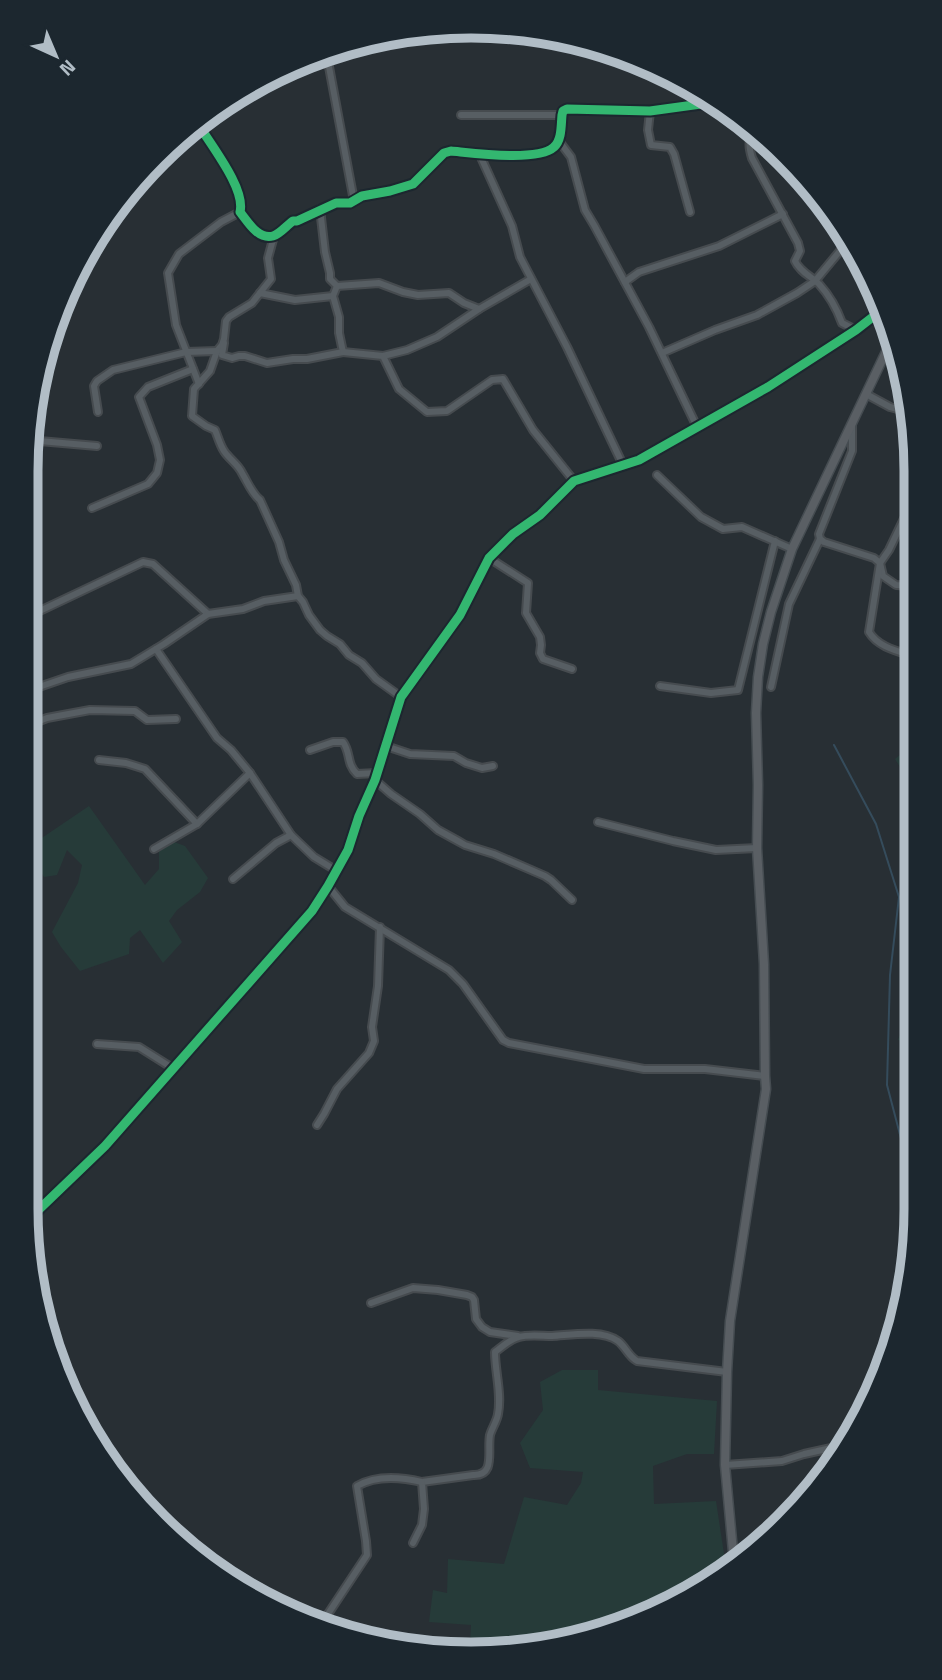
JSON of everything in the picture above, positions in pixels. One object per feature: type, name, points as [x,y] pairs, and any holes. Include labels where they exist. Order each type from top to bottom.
[{"type":"main road","points":[[733,1553],[725,1465],[730,1321],[766,1089],[764,964],[757,848],[758,677],[771,612],[792,549],[887,351]]},
{"type":"street","points":[[328,62],[354,201]]},
{"type":"street","points":[[531,279],[437,337],[407,350],[383,356],[343,352],[267,363],[246,356],[232,358],[222,355],[226,321],[252,303],[271,279],[268,258],[274,236],[293,221],[336,203],[351,203],[362,195],[413,184],[444,153],[450,151],[526,155],[549,150],[559,141],[563,111],[567,109],[650,111],[700,104]]},
{"type":"street","points":[[650,111],[648,130],[651,145],[670,147],[674,153],[690,212]]},
{"type":"street","points":[[461,115],[562,115]]},
{"type":"street","points":[[199,384],[176,325],[168,272],[179,254],[221,222],[240,212],[242,207],[233,181],[203,132]]},
{"type":"street","points":[[749,140],[752,158],[798,243],[800,251],[795,261],[798,268],[819,284],[837,310],[842,323],[856,330]]},
{"type":"street","points":[[559,141],[571,157],[584,210],[662,353],[697,427]]},
{"type":"street","points":[[479,153],[512,226],[520,257],[624,465]]},
{"type":"street","points":[[320,209],[330,279],[337,286],[379,283],[418,295],[449,293],[480,309]]},
{"type":"street","points":[[240,212],[255,231],[264,236],[274,236]]},
{"type":"street","points":[[625,282],[639,272],[719,246],[783,214]]},
{"type":"street","points":[[662,353],[757,315],[797,293],[814,281],[842,248]]},
{"type":"street","points":[[337,286],[333,296],[339,317],[343,352]]},
{"type":"street","points":[[260,293],[295,300],[333,296]]},
{"type":"street","points":[[38,1209],[97,1155],[312,911],[348,850],[376,776],[401,697],[460,615],[489,558],[513,534],[540,515],[574,481],[639,460],[768,387],[875,315]]},
{"type":"street","points":[[224,339],[210,371],[194,389],[192,416],[215,430],[224,451],[260,500],[279,542],[298,596],[320,630],[401,697]]},
{"type":"street","points":[[98,412],[94,386],[113,370],[186,352],[217,351]]},
{"type":"street","points":[[383,356],[399,389],[427,412],[447,411],[492,380],[503,379],[533,430],[574,481]]},
{"type":"street","points":[[92,508],[148,484],[157,473],[160,460],[139,397],[148,387],[193,369]]},
{"type":"street","points":[[866,394],[899,410]]},
{"type":"street","points":[[771,687],[789,604],[820,539],[852,451],[852,424]]},
{"type":"street","points":[[39,441],[97,446]]},
{"type":"street","points":[[657,475],[701,517],[723,529],[742,527],[792,549]]},
{"type":"street","points":[[904,519],[880,563],[869,632],[873,640],[904,653]]},
{"type":"street","points":[[820,539],[874,558],[880,563],[883,576],[896,584],[904,585]]},
{"type":"street","points":[[660,686],[711,693],[738,690],[775,541]]},
{"type":"street","points":[[489,558],[528,583],[526,613],[540,637],[540,653],[543,659],[572,669]]},
{"type":"street","points":[[38,612],[143,562],[153,564],[208,614]]},
{"type":"street","points":[[38,687],[68,677],[131,664],[208,614],[298,596]]},
{"type":"street","points":[[156,649],[217,738],[250,773],[291,835],[314,857],[337,872]]},
{"type":"street","points":[[38,722],[90,710],[135,711],[148,720],[176,719]]},
{"type":"street","points":[[310,750],[334,741],[342,742],[347,748],[348,761],[357,774],[376,776],[391,794],[438,830],[465,845],[545,876],[572,900]]},
{"type":"street","points":[[386,746],[410,754],[454,756],[482,768],[493,766]]},
{"type":"street","points":[[99,761],[126,763],[145,769],[197,824]]},
{"type":"street","points":[[153,849],[197,824],[250,773]]},
{"type":"street","points":[[598,822],[716,850],[757,848]]},
{"type":"street","points":[[233,879],[276,843],[291,835]]},
{"type":"street","points":[[328,887],[345,907],[449,970],[463,984],[503,1040],[509,1043],[644,1069],[705,1069],[765,1076]]},
{"type":"street","points":[[317,1125],[337,1089],[369,1053],[374,1041],[372,1027],[378,986],[380,927]]},
{"type":"street","points":[[96,1044],[139,1047],[174,1069]]},
{"type":"street","points":[[371,1303],[414,1288],[467,1295],[474,1300],[476,1319],[490,1332],[520,1336],[575,1333],[599,1335],[616,1340],[631,1358],[637,1361],[727,1371]]},
{"type":"street","points":[[326,1617],[367,1555],[357,1486],[370,1479],[404,1478],[422,1482],[485,1473],[488,1468],[490,1436],[498,1415],[495,1352],[520,1336]]},
{"type":"street","points":[[725,1465],[782,1461],[832,1448]]},
{"type":"street","points":[[413,1544],[422,1525],[422,1482]]},
{"type":"green space","points":[[904,752],[904,774],[895,759]]},
{"type":"green space","points":[[89,806],[145,885],[159,869],[159,849],[169,840],[185,846],[208,878],[200,892],[177,910],[169,921],[182,942],[163,963],[140,930],[130,938],[129,954],[80,971],[52,932],[78,883],[82,865],[67,850],[57,875],[44,877],[38,867],[38,841]]},
{"type":"green space","points":[[904,1025],[904,1042],[898,1040]]},
{"type":"green space","points":[[562,1370],[598,1370],[598,1390],[717,1401],[714,1454],[687,1454],[653,1466],[654,1504],[716,1501],[725,1559],[687,1584],[610,1619],[527,1638],[470,1642],[471,1625],[429,1622],[433,1590],[447,1593],[448,1559],[504,1564],[524,1497],[567,1505],[581,1483],[583,1472],[530,1468],[520,1443],[543,1410],[540,1382]]},
{"type":"waterway","points":[[834,745],[876,824],[899,897],[890,975],[887,1085],[904,1150]]},
{"type":"cycle path","points":[[203,132],[238,191],[240,212],[254,229],[268,237],[293,221],[336,203],[350,203],[362,196],[413,184],[444,153],[451,151],[520,155],[546,152],[554,147],[558,140],[563,111],[567,109],[650,111],[700,104]]},
{"type":"cycle path","points":[[38,1210],[105,1146],[312,911],[348,850],[375,780],[401,697],[460,615],[489,558],[513,534],[540,515],[574,481],[639,460],[768,387],[875,315]]}]
